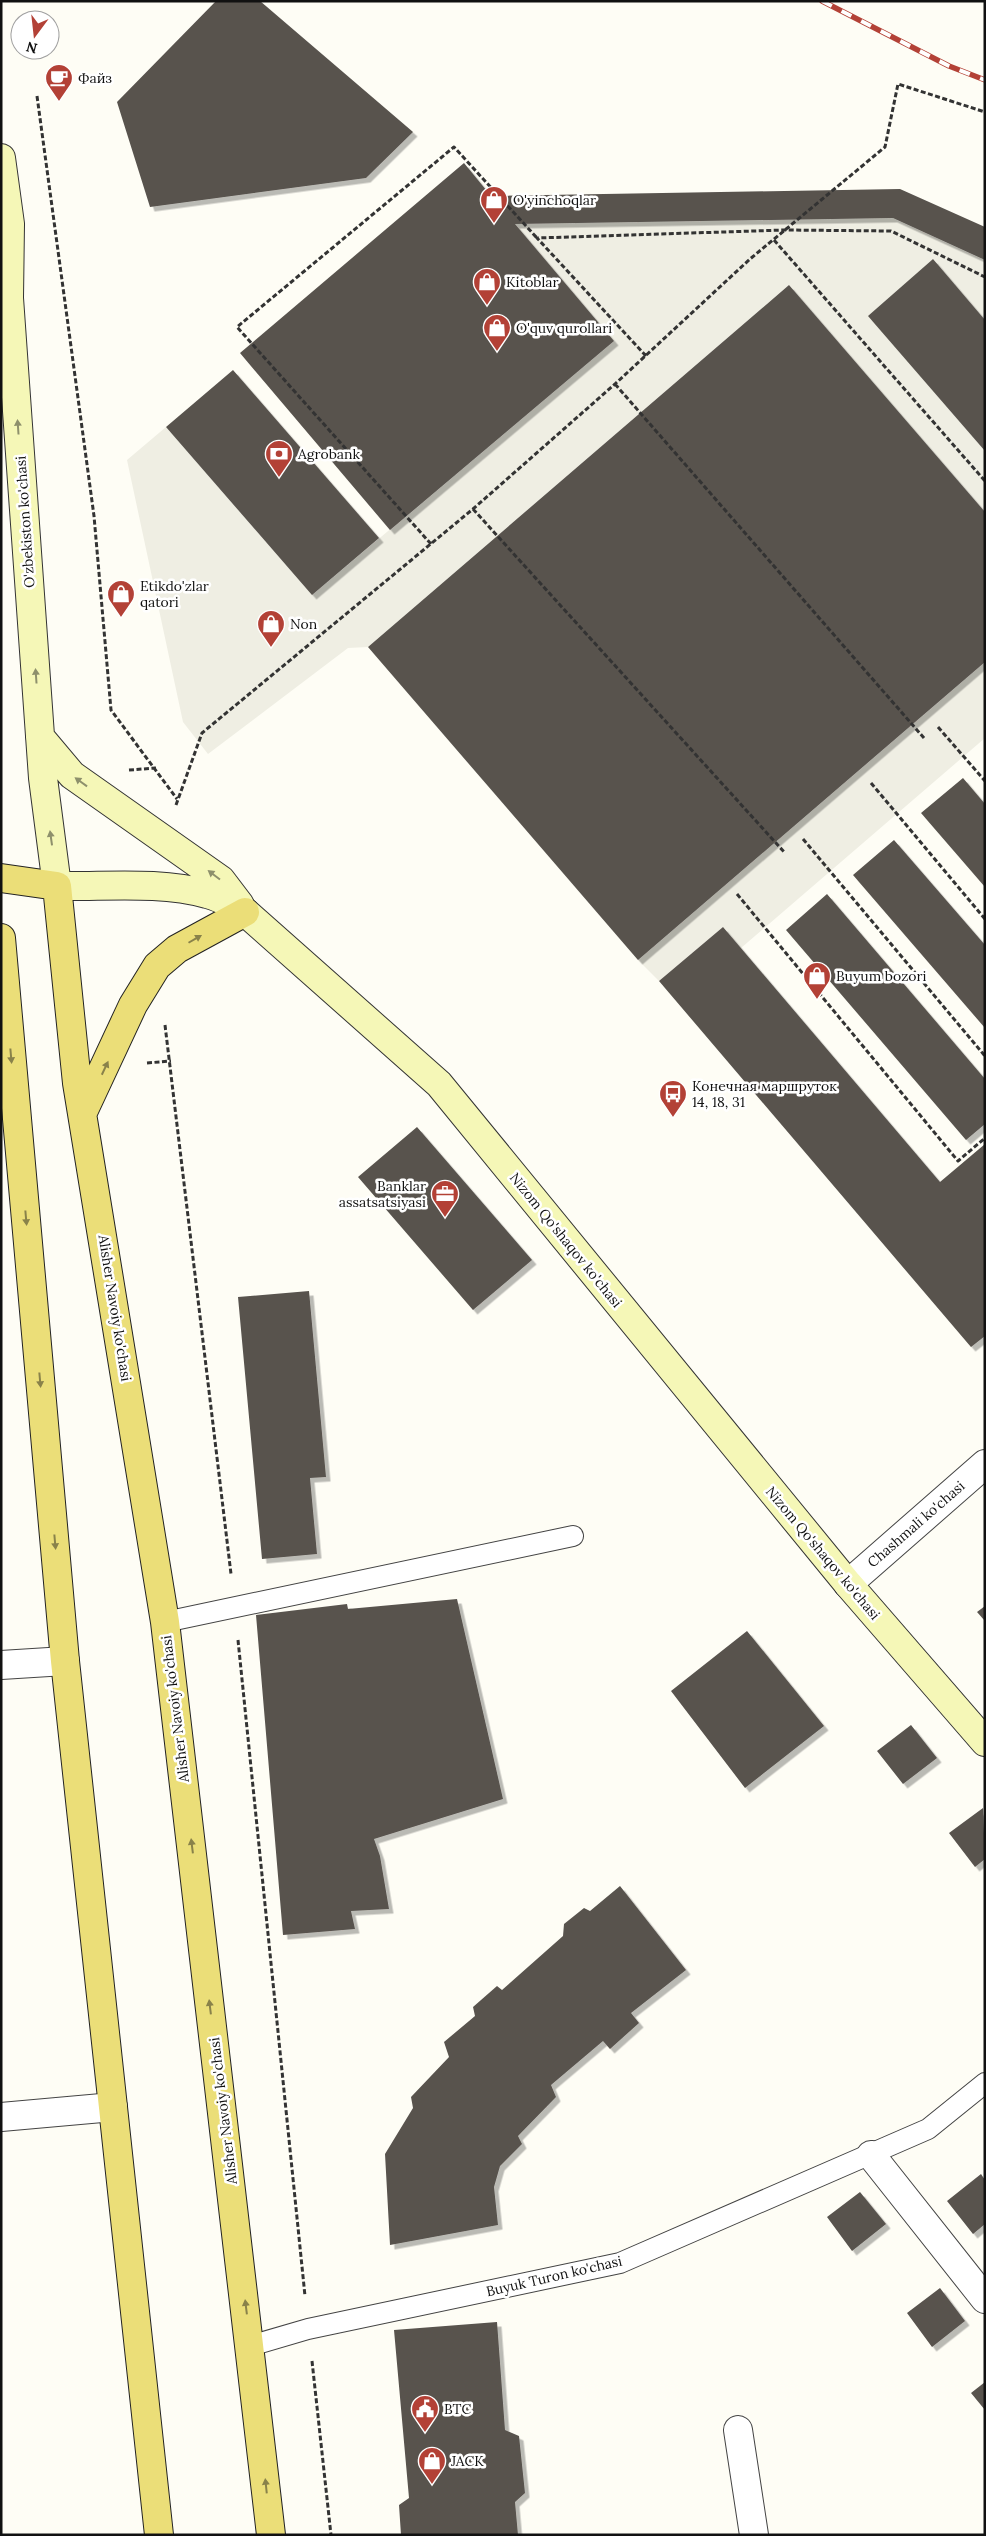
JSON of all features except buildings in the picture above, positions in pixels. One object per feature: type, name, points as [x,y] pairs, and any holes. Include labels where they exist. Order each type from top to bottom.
[{"type":"main road","name":"O'zbekiston ko'chasi","points":[[1,158],[10,224],[9,298],[43,778],[57,886]]},
{"type":"main road","points":[[40,737],[72,775],[221,880],[245,912],[177,949],[157,966],[133,1005],[83,1112]]},
{"type":"main road","points":[[1,878],[57,886]]},
{"type":"main road","name":"Nizom Qo'shaqov ko'chasi","points":[[57,886],[181,889],[208,894],[245,912],[439,1084],[848,1584],[985,1742]]},
{"type":"main road","name":"Alisher Navoiy ko'chasi","points":[[57,886],[77,1083],[165,1622],[271,2535]]},
{"type":"main road","points":[[1,938],[65,1661],[159,2535]]},
{"type":"street","name":"Chashmali ko'chasi","points":[[848,1584],[985,1464]]},
{"type":"street","points":[[1,1665],[65,1661]]},
{"type":"street","points":[[1,2117],[113,2107]]},
{"type":"street","points":[[871,2155],[985,2299]]},
{"type":"street","points":[[738,2430],[754,2535]]},
{"type":"lane","points":[[165,1622],[573,1536]]},
{"type":"lane","name":"Buyuk Turon ko'chasi","points":[[250,2346],[308,2329],[620,2263],[928,2129],[985,2083]]},
{"type":"path","points":[[166,841],[178,799],[202,733],[473,509],[785,230],[885,147],[898,84],[985,112]]},
{"type":"path","points":[[38,96],[94,516],[111,710],[178,799]]},
{"type":"path","points":[[431,544],[237,327],[454,147],[646,356]]},
{"type":"path","points":[[538,238],[785,230],[891,231],[985,277]]},
{"type":"path","points":[[774,240],[985,482]]},
{"type":"path","points":[[615,384],[924,738]]},
{"type":"path","points":[[473,509],[785,853]]},
{"type":"path","points":[[938,727],[985,781]]},
{"type":"path","points":[[871,782],[985,919]]},
{"type":"path","points":[[803,839],[985,1056]]},
{"type":"path","points":[[737,894],[958,1161],[985,1138]]},
{"type":"path","points":[[165,1023],[235,1608],[308,2329],[332,2535]]},
{"type":"shaded area","points":[[893,218],[985,260],[985,320],[933,259],[869,316],[985,451],[985,512],[789,285],[368,647],[348,648],[208,754],[183,722],[127,460],[166,427],[312,595],[614,341],[515,224]]},
{"type":"shaded area","points":[[985,662],[985,738],[741,948],[723,927],[659,981],[638,960]]},
{"type":"railway","points":[[822,1],[949,66],[985,80]]},
{"type":"place","name":"Файз","points":[[59,102]]},
{"type":"place","name":"O'yinchoqlar","points":[[494,224]]},
{"type":"place","name":"Kitoblar","points":[[487,306]]},
{"type":"place","name":"O'quv qurollari","points":[[497,352]]},
{"type":"place","name":"Agrobank","points":[[279,478]]},
{"type":"place","name":"Etikdo'zlar qatori","points":[[121,618]]},
{"type":"place","name":"Non","points":[[271,648]]},
{"type":"place","name":"Buyum bozori","points":[[817,1000]]},
{"type":"place","name":"Конечная маршруток 14, 18, 31","points":[[673,1118]]},
{"type":"place","name":"Banklar assatsatsiyasi","points":[[445,1218]]},
{"type":"place","name":"BTC","points":[[425,2433]]},
{"type":"place","name":"JACK","points":[[432,2485]]}]
